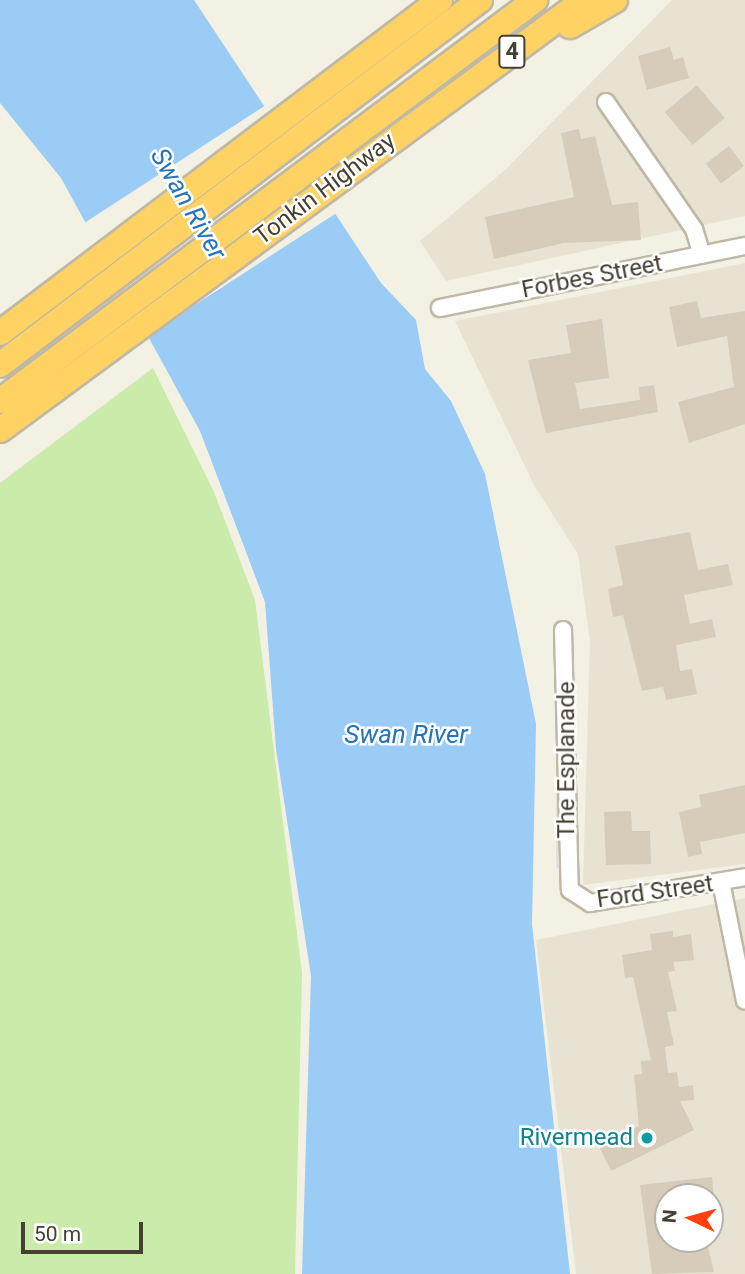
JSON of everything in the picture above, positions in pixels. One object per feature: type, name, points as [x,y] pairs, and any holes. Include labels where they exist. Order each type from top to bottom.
[{"type":"highway","points":[[396,32],[426,0]]},
{"type":"highway","points":[[0,333],[440,0]]},
{"type":"highway","name":"4","points":[[0,365],[383,78],[480,0]]},
{"type":"highway","name":"Tonkin Highway","points":[[0,401],[535,0]]},
{"type":"highway","name":"Tonkin Highway","points":[[0,430],[584,0]]},
{"type":"highway","points":[[441,103],[615,0]]},
{"type":"street","points":[[606,102],[694,229],[702,255]]},
{"type":"street","name":"Forbes Street","points":[[440,308],[745,246]]},
{"type":"street","name":"The Esplanade","points":[[563,630],[570,890]]},
{"type":"street","name":"Ford Street","points":[[570,890],[590,903],[745,877]]},
{"type":"street","points":[[721,882],[745,1001]]},
{"type":"shaded area","points":[[672,0],[745,0],[745,216],[446,281],[420,241],[505,170]]},
{"type":"shaded area","points":[[745,263],[745,864],[583,885],[590,641],[578,554],[535,487],[455,321]]},
{"type":"shaded area","points":[[556,682],[568,682],[568,868],[556,868]]},
{"type":"shaded area","points":[[745,898],[745,1274],[576,1274],[536,940]]},
{"type":"green space","points":[[153,368],[214,492],[255,600],[302,973],[295,1274],[0,1274],[0,483]]},
{"type":"water","name":"Swan River","points":[[0,0],[194,0],[381,283],[416,320],[425,369],[451,401],[485,474],[536,724],[532,924],[570,1274],[302,1274],[311,976],[276,749],[265,602],[200,431],[61,178],[0,103]]},
{"type":"pier","points":[[269,103],[339,211],[151,333],[81,225]]},
{"type":"building","points":[[670,47],[674,60],[683,57],[689,78],[647,90],[638,56]]},
{"type":"building","points":[[697,85],[725,118],[692,145],[665,112]]},
{"type":"building","points":[[579,129],[581,139],[595,136],[612,205],[638,202],[641,240],[564,243],[494,259],[485,217],[574,197],[561,133]]},
{"type":"building","points":[[729,146],[744,166],[721,183],[706,163]]},
{"type":"building","points":[[697,301],[701,318],[745,311],[745,424],[689,443],[678,402],[734,387],[727,336],[677,347],[669,307]]},
{"type":"building","points":[[602,319],[609,378],[575,383],[580,409],[640,400],[639,387],[654,385],[658,412],[546,433],[528,360],[571,353],[566,325]]},
{"type":"building","points":[[690,532],[698,570],[728,564],[733,585],[684,595],[690,624],[712,619],[716,637],[676,645],[680,671],[692,669],[697,694],[666,700],[663,687],[642,691],[623,615],[613,617],[608,589],[623,585],[615,546]]},
{"type":"building","points":[[745,785],[745,833],[700,842],[702,854],[688,857],[679,812],[701,807],[699,795]]},
{"type":"building","points":[[631,811],[632,831],[650,831],[651,864],[606,865],[604,812]]},
{"type":"building","points":[[673,931],[673,937],[691,934],[694,960],[673,962],[675,971],[668,972],[677,1011],[667,1012],[674,1045],[665,1047],[668,1073],[677,1072],[679,1087],[693,1085],[694,1100],[680,1101],[694,1130],[611,1171],[599,1146],[639,1126],[634,1075],[642,1074],[641,1061],[651,1060],[633,977],[625,978],[622,955],[652,950],[650,934]]},
{"type":"building","points":[[712,1177],[713,1183],[658,1183]]},
{"type":"building","points":[[654,1183],[654,1253],[709,1253],[714,1272],[652,1274],[640,1185]]},
{"type":"place","name":"Rivermead","points":[[647,1138]]}]
